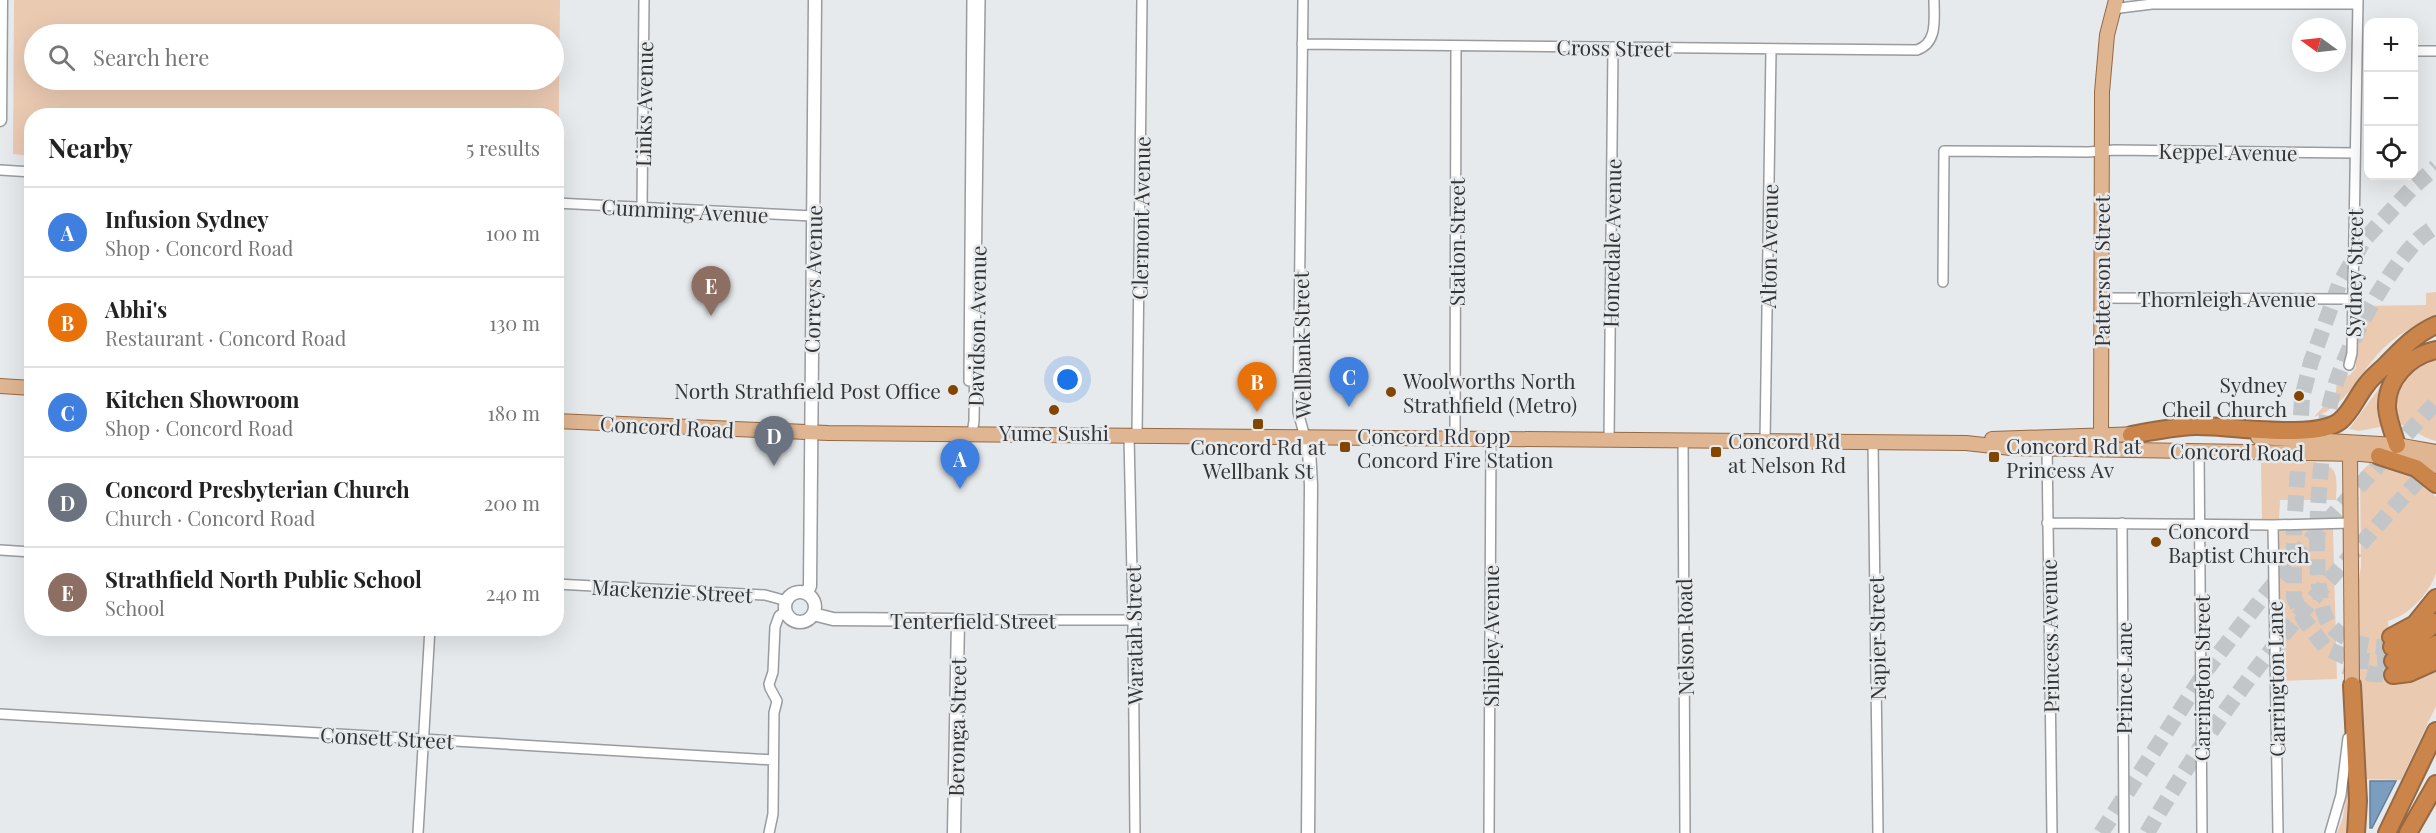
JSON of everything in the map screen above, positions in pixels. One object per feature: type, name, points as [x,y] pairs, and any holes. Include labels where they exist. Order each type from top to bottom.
[{"type":"highway","points":[[2131,435],[2178,427],[2296,431],[2326,428],[2339,422],[2348,413],[2367,383],[2416,335],[2436,325]]},
{"type":"highway","points":[[2388,363],[2410,346],[2436,335]]},
{"type":"highway","points":[[2397,445],[2387,408],[2391,386],[2397,374],[2408,363],[2419,355],[2436,350]]},
{"type":"highway","points":[[2379,456],[2416,468],[2436,484]]},
{"type":"highway","points":[[2392,655],[2436,598]]},
{"type":"highway","points":[[2392,655],[2424,634],[2436,622]]},
{"type":"highway","points":[[2392,655],[2421,654],[2436,644]]},
{"type":"highway","points":[[2392,655],[2409,673],[2436,661]]},
{"type":"highway","points":[[2352,685],[2358,801],[2356,833]]},
{"type":"highway","points":[[2387,833],[2436,731]]},
{"type":"highway","points":[[2399,833],[2436,757]]},
{"type":"highway","points":[[2408,833],[2436,784]]},
{"type":"main road","name":"Patterson Street","points":[[2101,442],[2102,92],[2099,38],[2103,13],[2112,3]]},
{"type":"main road","points":[[0,386],[24,388]]},
{"type":"main road","name":"Concord Road","points":[[564,421],[811,433],[1966,443],[2011,448],[2047,443],[2101,442],[2199,450],[2334,454],[2354,449],[2397,445],[2436,452]]},
{"type":"main road","name":"Concord Road","points":[[2101,442],[2131,435],[2227,434],[2312,442],[2436,466]]},
{"type":"main road","points":[[2352,685],[2350,468],[2354,449]]},
{"type":"main road","points":[[2334,454],[2341,456],[2350,468]]},
{"type":"street","points":[[0,120],[2,0]]},
{"type":"street","name":"Links Avenue","points":[[642,208],[644,0]]},
{"type":"street","name":"Correys Avenue","points":[[807,593],[810,586],[815,0]]},
{"type":"street","name":"Davidson Avenue","points":[[972,0],[969,420],[972,434]]},
{"type":"street","name":"Davidson Avenue","points":[[972,434],[977,301],[980,0]]},
{"type":"street","name":"Clermont Avenue","points":[[1133,436],[1142,0]]},
{"type":"street","name":"Wellbank Street","points":[[1303,0],[1298,412],[1309,450],[1311,485],[1308,833]]},
{"type":"street","name":"Cross Street","points":[[1302,44],[1917,50],[1925,47],[1931,41],[1935,0]]},
{"type":"street","points":[[2140,0],[2152,3]]},
{"type":"street","points":[[2112,3],[2358,2]]},
{"type":"street","name":"Sydney Street","points":[[2349,365],[2352,353],[2355,153],[2363,52],[2358,2]]},
{"type":"street","name":"Station Street","points":[[1455,438],[1456,46]]},
{"type":"street","name":"Homedale Avenue","points":[[1609,440],[1613,47]]},
{"type":"street","name":"Alton Avenue","points":[[1765,441],[1771,50]]},
{"type":"street","points":[[2418,51],[2436,51]]},
{"type":"street","name":"Keppel Avenue","points":[[1943,282],[1944,151],[2115,150],[2355,153]]},
{"type":"street","points":[[0,170],[24,171]]},
{"type":"street","name":"Cumming Avenue","points":[[564,203],[813,216]]},
{"type":"street","name":"Thornleigh Avenue","points":[[2101,298],[2352,299]]},
{"type":"street","name":"Waratah Street","points":[[1133,436],[1135,833]]},
{"type":"street","name":"Shipley Avenue","points":[[1489,833],[1491,439]]},
{"type":"street","name":"Nelson Road","points":[[1683,441],[1685,833]]},
{"type":"street","name":"Napier Street","points":[[1873,442],[1878,833]]},
{"type":"street","name":"Princess Avenue","points":[[2047,443],[2052,833]]},
{"type":"street","name":"Carrington Street","points":[[2199,450],[2202,833]]},
{"type":"street","points":[[2047,523],[2273,525],[2350,523]]},
{"type":"street","name":"Prince Lane","points":[[2122,523],[2124,833]]},
{"type":"street","name":"Carrington Lane","points":[[2273,525],[2278,833]]},
{"type":"street","points":[[0,550],[24,552]]},
{"type":"street","name":"Mackenzie Street","points":[[564,584],[765,596],[787,606]]},
{"type":"street","points":[[769,833],[773,814],[774,713],[777,701],[769,684],[773,672],[777,621],[793,594],[807,593],[814,600],[813,614],[801,621],[792,619],[787,606]]},
{"type":"street","name":"Tenterfield Street","points":[[813,614],[833,620],[1133,620]]},
{"type":"street","name":"Beronga Street","points":[[954,833],[958,620]]},
{"type":"street","points":[[418,833],[429,636]]},
{"type":"street","points":[[2330,833],[2344,776],[2352,685]]},
{"type":"street","name":"Consett Street","points":[[0,714],[773,760]]},
{"type":"shaded area","points":[[14,0],[560,0],[560,24],[24,24],[24,90],[559,90],[559,108],[24,108],[24,155],[13,154]]},
{"type":"shaded area","points":[[2436,292],[2436,317],[2397,337],[2377,355],[2350,391],[2334,407],[2314,417],[2336,392],[2337,378],[2350,375],[2356,368],[2356,306],[2426,305],[2426,293]]},
{"type":"shaded area","points":[[2436,356],[2436,441],[2395,423],[2394,410],[2396,389],[2402,377],[2413,368]]},
{"type":"shaded area","points":[[2383,383],[2386,385],[2385,426],[2359,431],[2349,429]]},
{"type":"shaded area","points":[[2300,461],[2329,467],[2334,471],[2336,478],[2336,500],[2280,500],[2279,521],[2262,522],[2261,462]]},
{"type":"shaded area","points":[[2368,465],[2397,470],[2414,478],[2436,497],[2436,573],[2433,581],[2417,603],[2403,614],[2388,621],[2393,683],[2405,682],[2436,672],[2436,706],[2401,780],[2363,779],[2357,749],[2357,591],[2361,566],[2360,473]]},
{"type":"shaded area","points":[[2277,528],[2333,529],[2337,679],[2278,681]]},
{"type":"shaded area","points":[[2347,787],[2350,788],[2348,833],[2337,833],[2343,817]]},
{"type":"water","points":[[2370,781],[2396,781],[2372,828],[2370,828]]},
{"type":"tunnel","points":[[2393,661],[2374,662],[2348,658],[2326,648],[2304,620],[2294,598],[2294,531],[2302,398],[2311,362],[2339,285],[2364,240],[2413,187],[2436,167]]},
{"type":"tunnel","points":[[2392,647],[2366,645],[2343,636],[2330,625],[2323,610],[2319,589],[2317,533],[2324,435],[2329,406],[2338,377],[2370,307],[2403,257],[2420,238],[2436,226]]},
{"type":"tunnel","points":[[2101,833],[2207,669],[2259,602],[2304,547],[2436,402]]},
{"type":"tunnel","points":[[2147,833],[2201,746],[2281,637],[2433,464]]},
{"type":"tunnel","points":[[2344,666],[2372,674],[2393,675]]},
{"type":"place","name":"Strathfield North Public School","points":[[711,316]]},
{"type":"place","name":"North Strathfield Post Office","points":[[953,390]]},
{"type":"place","name":"Woolworths North Strathfield (Metro)","points":[[1391,392]]},
{"type":"place","name":"Sydney Cheil Church","points":[[2299,396]]},
{"type":"place","name":"Kitchen Showroom","points":[[1349,407]]},
{"type":"place","name":"Yume Sushi","points":[[1054,410]]},
{"type":"place","name":"Abhi's","points":[[1257,412]]},
{"type":"place","name":"Concord Rd at Wellbank St","points":[[1258,424]]},
{"type":"place","name":"Concord Rd opp Concord Fire Station","points":[[1345,447]]},
{"type":"place","name":"Concord Rd at Nelson Rd","points":[[1716,452]]},
{"type":"place","name":"Concord Rd at Princess Av","points":[[1994,457]]},
{"type":"place","name":"Concord Presbyterian Church","points":[[774,466]]},
{"type":"place","name":"Infusion Sydney","points":[[960,489]]},
{"type":"place","name":"Concord Baptist Church","points":[[2156,542]]}]
